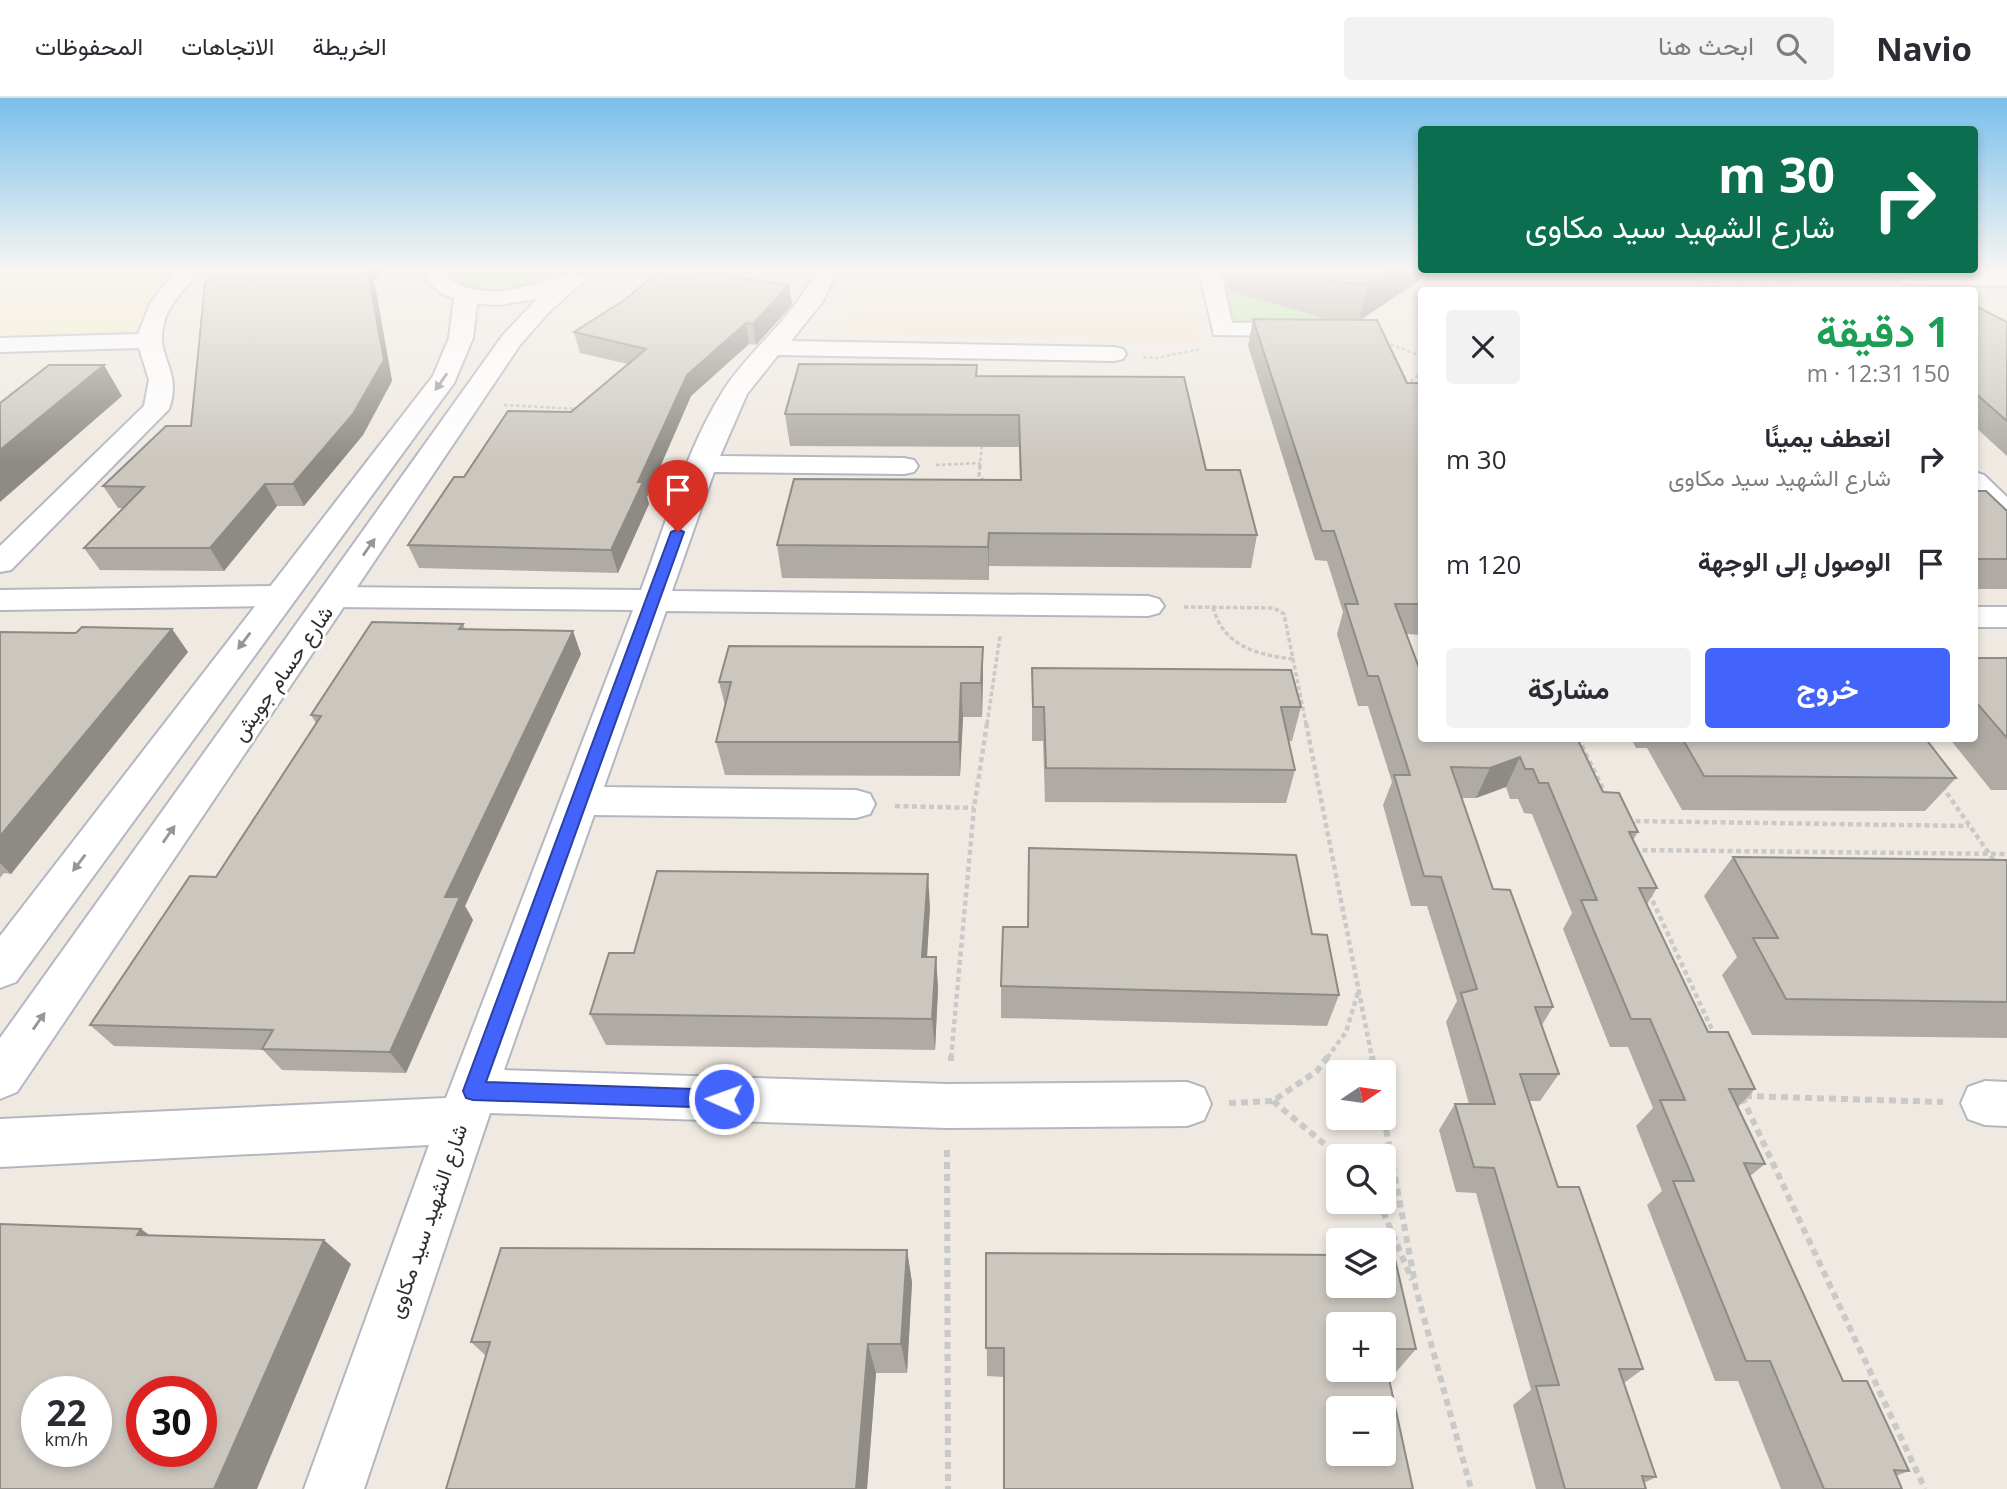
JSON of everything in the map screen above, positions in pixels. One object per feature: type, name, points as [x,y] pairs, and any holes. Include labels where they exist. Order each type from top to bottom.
[{"type":"street","points":[[0,563],[156,409],[163,393],[164,379],[149,341],[151,333]]},
{"type":"street","points":[[0,969],[278,596],[445,378],[464,333]]},
{"type":"street","name":"شارع حسام جويش","points":[[0,1077],[517,333]]},
{"type":"street","name":"شارع الشهيد سيد مكاوى","points":[[334,1489],[468,1106],[704,464],[740,384],[785,333]]},
{"type":"street","points":[[0,345],[149,341]]},
{"type":"street","points":[[772,348],[1114,354]]},
{"type":"street","points":[[704,464],[904,466]]},
{"type":"street","points":[[1978,485],[2007,513]]},
{"type":"street","points":[[0,600],[278,596]]},
{"type":"street","points":[[335,597],[1148,606]]},
{"type":"street","points":[[1978,617],[2007,617]]},
{"type":"street","points":[[579,801],[856,804]]},
{"type":"street","points":[[0,1143],[468,1106],[1187,1104]]},
{"type":"path","points":[[1114,354],[1157,358],[1208,347],[1220,333]]},
{"type":"path","points":[[1361,333],[1418,355]]},
{"type":"path","points":[[1401,393],[1407,382],[1418,375]]},
{"type":"path","points":[[469,404],[590,409]]},
{"type":"path","points":[[982,436],[979,476],[993,486]]},
{"type":"path","points":[[904,466],[980,463]]},
{"type":"path","points":[[948,1489],[947,1106],[974,808],[1004,606]]},
{"type":"path","points":[[1148,606],[1281,610],[1284,614],[1373,1060]]},
{"type":"path","points":[[1213,607],[1214,620],[1235,643],[1252,652],[1293,659]]},
{"type":"path","points":[[1580,742],[1607,797]]},
{"type":"path","points":[[1940,782],[2002,871]]},
{"type":"path","points":[[856,804],[974,808]]},
{"type":"path","points":[[1622,830],[1619,820],[1969,826]]},
{"type":"path","points":[[1626,840],[1635,862]]},
{"type":"path","points":[[1629,850],[2007,855]]},
{"type":"path","points":[[1646,887],[1719,1046]]},
{"type":"path","points":[[1187,1104],[1273,1101],[1317,1071],[1346,1032],[1359,989]]},
{"type":"path","points":[[1736,1083],[1926,1489]]},
{"type":"path","points":[[1742,1096],[1996,1103]]},
{"type":"path","points":[[1273,1101],[1326,1145]]},
{"type":"path","points":[[1386,1130],[1416,1289],[1471,1489]]},
{"type":"path","points":[[1384,1214],[1416,1289]]},
{"type":"shaded area","points":[[849,333],[1198,333],[1200,344]]},
{"type":"sand","points":[[0,333],[152,333],[149,341],[0,345]]},
{"type":"building","points":[[200,333],[379,333],[384,360],[353,414],[293,484],[265,484],[210,548],[84,548],[144,487],[103,486],[166,426],[191,426]]},
{"type":"building","points":[[578,333],[735,333],[687,375],[638,482],[643,482],[611,550],[408,545],[454,477],[464,477],[508,411],[571,412],[646,349]]},
{"type":"building","points":[[1258,333],[1383,333],[1407,383],[1418,383],[1418,604],[1395,604],[1418,665],[1418,742],[1579,742],[1603,792],[1619,793],[1638,832],[1629,832],[1657,888],[1639,888],[1708,1032],[1728,1032],[1755,1089],[1729,1089],[1765,1164],[1744,1163],[1843,1381],[1867,1381],[1909,1471],[1894,1470],[1902,1489],[1824,1489],[1770,1361],[1746,1361],[1673,1181],[1694,1181],[1660,1100],[1685,1100],[1650,1019],[1631,1019],[1581,900],[1597,900],[1548,783],[1539,783],[1533,769],[1525,769],[1520,757],[1490,768],[1451,767],[1493,889],[1510,890],[1553,1007],[1535,1007],[1559,1074],[1520,1074],[1558,1187],[1579,1187],[1643,1369],[1619,1369],[1656,1477],[1642,1476],[1646,1489],[1565,1489],[1536,1386],[1559,1385],[1494,1168],[1474,1167],[1455,1104],[1495,1104],[1461,993],[1477,989],[1441,877],[1424,876],[1394,775],[1410,775],[1378,676],[1368,676],[1345,604],[1358,604],[1334,531],[1322,531]]},
{"type":"building","points":[[1978,333],[2007,333],[2007,421],[1978,396]]},
{"type":"building","points":[[799,364],[977,365],[976,376],[1184,377],[1206,470],[1240,470],[1257,535],[989,533],[988,547],[777,545],[794,479],[1021,480],[1019,415],[785,414]]},
{"type":"building","points":[[49,365],[104,365],[0,450],[0,403]]},
{"type":"building","points":[[1978,491],[1986,491],[2007,511],[2007,559],[1978,559]]},
{"type":"building","points":[[372,622],[463,624],[459,629],[573,631],[445,897],[460,897],[390,1052],[262,1049],[273,1030],[90,1025],[190,876],[216,877],[321,716],[311,715]]},
{"type":"building","points":[[82,627],[172,629],[0,836],[0,632],[76,633]]},
{"type":"building","points":[[729,646],[983,647],[981,683],[961,683],[959,742],[716,742],[731,682],[719,682]]},
{"type":"building","points":[[1978,658],[2007,658],[2007,738],[1978,705]]},
{"type":"building","points":[[1032,668],[1291,670],[1301,707],[1281,707],[1295,770],[1046,768],[1044,707],[1033,707]]},
{"type":"building","points":[[1684,742],[1928,742],[1956,778],[1704,776]]},
{"type":"building","points":[[1029,848],[1296,855],[1312,934],[1327,935],[1339,995],[1001,986],[1003,927],[1028,927]]},
{"type":"building","points":[[1733,857],[2006,860],[2007,1002],[1786,999],[1753,938],[1778,938]]},
{"type":"building","points":[[657,871],[928,874],[922,957],[936,957],[932,1019],[590,1014],[609,953],[634,953]]},
{"type":"building","points":[[0,1224],[141,1229],[137,1235],[324,1240],[214,1489],[0,1489]]},
{"type":"building","points":[[501,1248],[907,1250],[901,1344],[868,1344],[856,1489],[446,1489],[490,1342],[471,1342]]},
{"type":"building","points":[[986,1253],[1326,1255],[1326,1298],[1396,1298],[1396,1264],[1416,1349],[1396,1349],[1396,1312],[1326,1312],[1326,1382],[1390,1382],[1393,1396],[1326,1396],[1326,1466],[1396,1466],[1396,1411],[1413,1489],[1004,1489],[1004,1348],[986,1348]]},
{"type":"route","points":[[678,532],[473,1091],[724,1099]]}]
